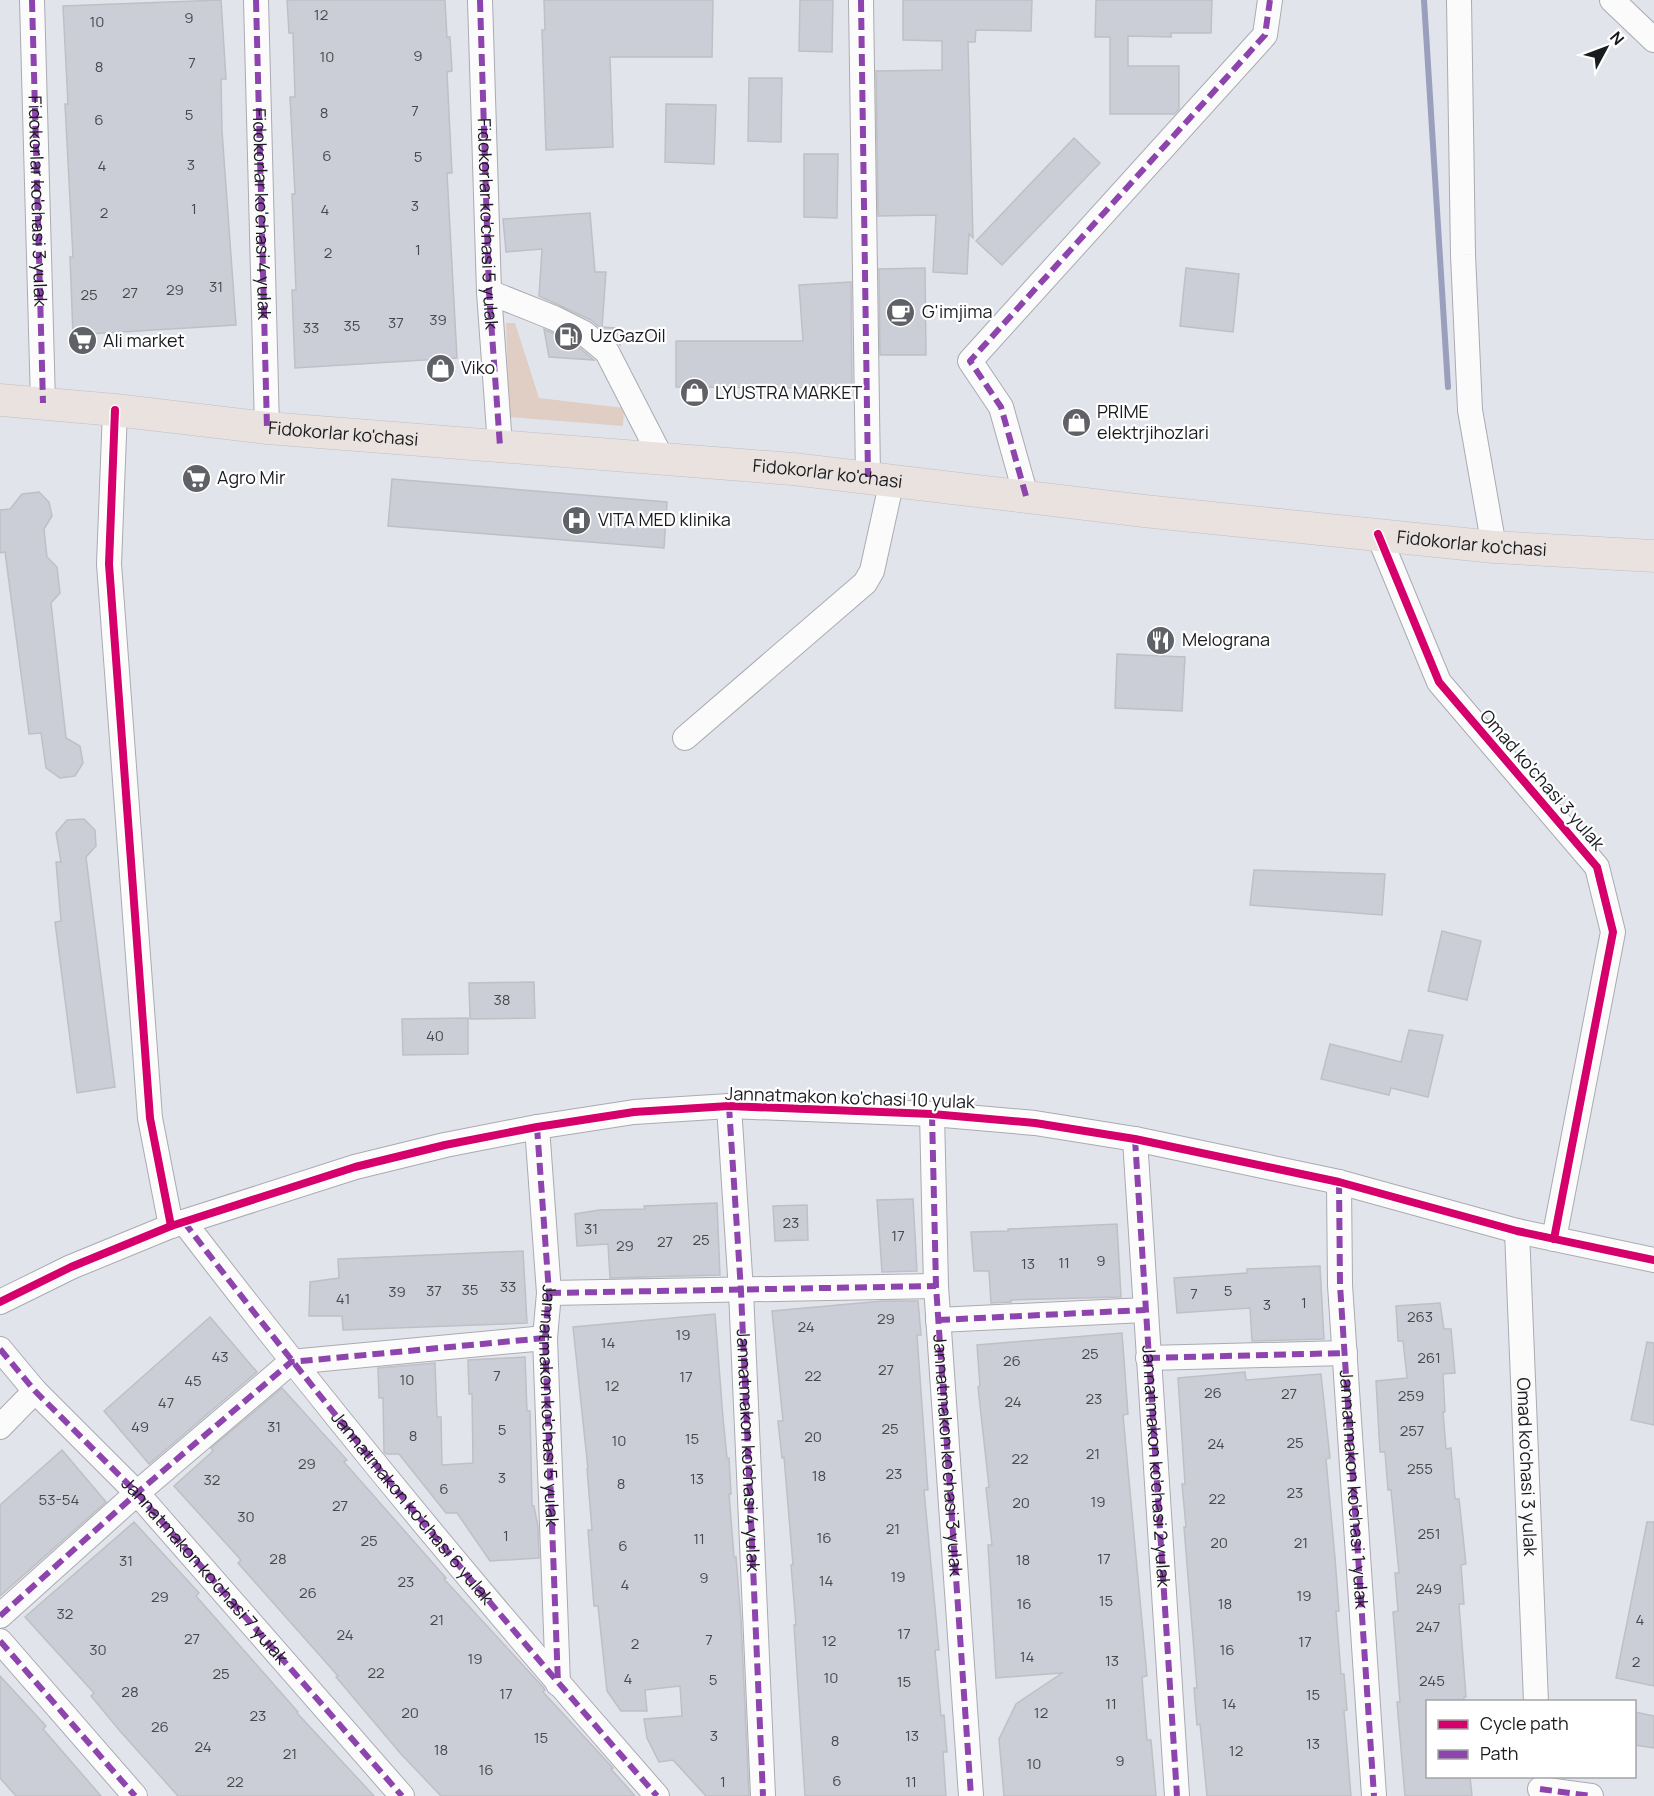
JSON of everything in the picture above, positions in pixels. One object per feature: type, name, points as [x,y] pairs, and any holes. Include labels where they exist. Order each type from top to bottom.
[{"type":"main road","name":"Fidokorlar ko'chasi","points":[[0,400],[115,410],[267,428],[793,469],[1494,546],[1654,556]]},
{"type":"street","name":"Fidokorlar ko'chasi 3 yulak","points":[[32,0],[43,403]]},
{"type":"street","name":"Fidokorlar ko'chasi 4 yulak","points":[[256,0],[267,428]]},
{"type":"street","name":"Fidokorlar ko'chasi 5 yulak","points":[[480,0],[489,292],[500,446]]},
{"type":"street","points":[[685,738],[865,583],[872,571],[880,479],[861,0]]},
{"type":"street","points":[[1026,496],[1001,407],[970,361],[1265,35],[1270,0]]},
{"type":"street","points":[[1459,0],[1463,255],[1470,410],[1494,546]]},
{"type":"street","points":[[1612,0],[1654,40]]},
{"type":"street","points":[[489,292],[554,318],[584,333],[607,352],[662,459]]},
{"type":"street","points":[[115,410],[110,575],[150,1118],[178,1224]]},
{"type":"street","name":"Omad ko'chasi 3 yulak","points":[[1378,534],[1438,682],[1597,867],[1613,932],[1554,1239]]},
{"type":"street","name":"Jannatmakon ko'chasi 10 yulak","points":[[0,1302],[71,1267],[178,1224],[355,1167],[445,1145],[537,1127],[634,1112],[729,1106],[932,1114],[1035,1123],[1135,1139],[1339,1182],[1517,1231],[1654,1260]]},
{"type":"street","name":"Jannatmakon ko'chasi 4 yulak","points":[[729,1106],[741,1291],[763,1796]]},
{"type":"street","name":"Jannatmakon ko'chasi 3 yulak","points":[[932,1114],[936,1286],[971,1796]]},
{"type":"street","name":"Jannatmakon ko'chasi 5 yulak","points":[[537,1127],[549,1293],[545,1338],[558,1684]]},
{"type":"street","name":"Jannatmakon ko'chasi 2 yulak","points":[[1135,1139],[1177,1796]]},
{"type":"street","name":"Jannatmakon ko'chasi 1 yulak","points":[[1339,1182],[1340,1285],[1374,1796]]},
{"type":"street","name":"Jannatmakon ko'chasi 6 yulak","points":[[178,1224],[558,1684],[657,1796]]},
{"type":"street","name":"Omad ko'chasi 3 yulak","points":[[1517,1231],[1536,1700]]},
{"type":"street","points":[[549,1293],[936,1286]]},
{"type":"street","points":[[938,1320],[1145,1310]]},
{"type":"street","points":[[0,1616],[137,1493],[291,1362],[545,1338]]},
{"type":"street","name":"Jannatmakon ko'chasi 7 yulak","points":[[0,1350],[35,1391],[137,1493],[402,1796]]},
{"type":"street","points":[[1148,1358],[1345,1353]]},
{"type":"street","points":[[0,1427],[35,1391]]},
{"type":"street","points":[[0,1641],[135,1796]]},
{"type":"street","points":[[1540,1787],[1591,1796]]},
{"type":"shaded area","points":[[506,323],[515,323],[539,398],[624,408],[623,426],[509,417]]},
{"type":"building","points":[[221,0],[226,79],[221,79],[222,131],[236,325],[73,335],[70,257],[73,257],[65,104],[68,104],[63,6]]},
{"type":"building","points":[[287,0],[445,0],[452,71],[447,72],[452,173],[447,173],[457,358],[295,368],[292,290],[296,290],[292,194],[295,194],[290,97],[295,97],[293,33],[289,33]]},
{"type":"building","points":[[544,0],[713,0],[712,57],[610,57],[613,147],[546,150],[542,30],[545,30]]},
{"type":"building","points":[[800,0],[833,0],[832,52],[799,51]]},
{"type":"building","points":[[903,0],[1032,0],[1031,31],[976,30],[975,42],[968,42],[973,238],[969,234],[967,274],[933,272],[936,215],[878,216],[876,71],[942,70],[942,41],[903,40]]},
{"type":"building","points":[[1096,0],[1212,0],[1211,33],[1171,33],[1171,37],[1128,36],[1128,66],[1179,66],[1179,109],[1174,114],[1110,114],[1110,37],[1095,37]]},
{"type":"building","points":[[749,78],[782,78],[781,142],[748,141]]},
{"type":"building","points":[[666,104],[716,105],[714,164],[665,162]]},
{"type":"building","points":[[1074,138],[1100,163],[1002,265],[976,241]]},
{"type":"building","points":[[804,154],[838,154],[837,218],[804,217]]},
{"type":"building","points":[[590,213],[595,272],[606,272],[602,327],[616,328],[620,345],[591,320],[539,296],[542,249],[506,252],[503,219]]},
{"type":"building","name":"G'imjima","points":[[925,268],[926,355],[880,355],[879,269]]},
{"type":"building","points":[[1186,268],[1239,274],[1233,332],[1180,326]]},
{"type":"building","points":[[851,282],[852,385],[794,388],[676,387],[676,341],[803,341],[799,285]]},
{"type":"building","points":[[544,329],[576,345],[594,360],[549,357]]},
{"type":"building","points":[[392,479],[667,502],[664,548],[388,526]]},
{"type":"building","points":[[39,492],[49,502],[52,516],[44,529],[47,557],[57,567],[60,593],[51,603],[66,738],[80,746],[83,763],[75,776],[60,778],[46,768],[41,733],[29,734],[5,552],[0,553],[0,510],[10,509],[22,494]]},
{"type":"building","points":[[1117,654],[1185,657],[1182,711],[1115,708]]},
{"type":"building","points":[[84,819],[95,830],[96,846],[86,857],[115,1087],[77,1093],[55,922],[61,921],[56,862],[61,862],[56,833],[67,820]]},
{"type":"building","points":[[1254,870],[1385,874],[1382,915],[1250,905]]},
{"type":"building","points":[[1442,931],[1481,941],[1467,1000],[1428,991]]},
{"type":"building","points":[[534,982],[535,1018],[470,1019],[469,983]]},
{"type":"building","points":[[468,1018],[468,1054],[403,1055],[402,1019]]},
{"type":"building","points":[[1409,1030],[1443,1035],[1428,1097],[1391,1088],[1389,1095],[1321,1079],[1330,1044],[1401,1062]]},
{"type":"building","points":[[913,1199],[917,1271],[882,1272],[877,1200]]},
{"type":"building","points":[[717,1203],[720,1275],[610,1278],[608,1244],[577,1246],[575,1214],[599,1210],[645,1209],[644,1206]]},
{"type":"building","points":[[807,1205],[808,1240],[775,1241],[773,1206]]},
{"type":"building","points":[[1117,1224],[1121,1297],[1011,1300],[1011,1302],[991,1303],[989,1271],[974,1271],[971,1232]]},
{"type":"building","points":[[523,1251],[527,1323],[343,1330],[342,1316],[309,1316],[310,1282],[339,1278],[338,1259]]},
{"type":"building","points":[[1320,1266],[1324,1339],[1252,1341],[1250,1308],[1177,1313],[1174,1278],[1247,1273],[1247,1269]]},
{"type":"building","points":[[883,1301],[918,1301],[921,1335],[917,1335],[928,1490],[924,1490],[939,1650],[935,1650],[947,1752],[943,1752],[946,1796],[805,1796],[794,1625],[796,1625],[791,1565],[793,1565],[784,1457],[782,1458],[778,1421],[783,1421],[772,1311]]},
{"type":"building","points":[[1440,1303],[1444,1329],[1451,1329],[1455,1373],[1443,1374],[1445,1412],[1443,1412],[1446,1449],[1451,1448],[1455,1499],[1459,1499],[1466,1564],[1461,1565],[1464,1604],[1459,1604],[1466,1697],[1464,1700],[1426,1700],[1426,1778],[1470,1778],[1472,1796],[1405,1796],[1397,1702],[1400,1702],[1393,1612],[1398,1611],[1395,1573],[1399,1573],[1391,1490],[1388,1490],[1385,1452],[1380,1452],[1376,1381],[1407,1378],[1403,1341],[1398,1341],[1396,1306]]},
{"type":"building","points":[[715,1314],[741,1619],[749,1796],[706,1796],[673,1760],[659,1762],[647,1738],[644,1719],[682,1716],[680,1686],[645,1690],[647,1711],[621,1711],[607,1691],[598,1606],[594,1606],[588,1530],[592,1530],[588,1469],[573,1327]]},
{"type":"building","points":[[210,1317],[257,1372],[149,1464],[104,1411]]},
{"type":"building","points":[[1122,1333],[1128,1414],[1123,1415],[1147,1676],[1142,1677],[1147,1740],[1151,1740],[1156,1796],[1004,1796],[999,1739],[1016,1704],[1062,1673],[996,1678],[988,1545],[992,1545],[986,1488],[989,1487],[978,1387],[980,1386],[977,1345]]},
{"type":"building","points":[[1647,1342],[1654,1343],[1654,1425],[1631,1420]]},
{"type":"building","points":[[525,1357],[527,1411],[530,1411],[532,1506],[534,1506],[538,1527],[539,1558],[490,1561],[457,1513],[446,1513],[399,1454],[384,1452],[383,1398],[379,1398],[378,1368],[435,1363],[437,1417],[441,1417],[442,1465],[473,1463],[472,1394],[469,1394],[468,1360]]},
{"type":"building","points":[[1245,1372],[1246,1380],[1321,1374],[1330,1458],[1326,1459],[1339,1611],[1336,1611],[1341,1674],[1344,1674],[1347,1710],[1344,1711],[1351,1796],[1207,1796],[1194,1688],[1197,1688],[1184,1527],[1186,1527],[1182,1484],[1185,1484],[1178,1378]]},
{"type":"building","points":[[282,1388],[347,1460],[344,1462],[446,1578],[444,1579],[543,1687],[545,1690],[543,1692],[613,1768],[611,1769],[635,1796],[441,1796],[401,1754],[336,1677],[338,1676],[238,1563],[241,1560],[174,1486],[213,1451],[211,1448]]},
{"type":"building","points":[[62,1450],[106,1502],[0,1596],[0,1505]]},
{"type":"building","points":[[134,1522],[199,1593],[196,1596],[297,1713],[374,1796],[178,1796],[120,1731],[91,1696],[94,1693],[25,1617]]},
{"type":"building","points":[[1647,1522],[1654,1522],[1654,1686],[1616,1678]]},
{"type":"building","points":[[0,1676],[46,1726],[43,1729],[101,1796],[16,1796],[0,1778]]},
{"type":"building","points":[[1636,1712],[1654,1716],[1654,1748],[1636,1745]]},
{"type":"waterway","points":[[1424,0],[1448,387]]},
{"type":"marked path","points":[[32,0],[43,403]]},
{"type":"marked path","points":[[256,0],[267,428]]},
{"type":"marked path","points":[[480,0],[489,292],[500,446]]},
{"type":"marked path","points":[[861,0],[868,477]]},
{"type":"marked path","points":[[1026,496],[1001,407],[970,361],[1265,35],[1270,0]]},
{"type":"marked path","points":[[729,1106],[741,1291],[763,1796]]},
{"type":"marked path","points":[[932,1114],[936,1286],[971,1796]]},
{"type":"marked path","points":[[537,1127],[549,1293],[545,1338],[558,1684]]},
{"type":"marked path","points":[[1135,1139],[1177,1796]]},
{"type":"marked path","points":[[1339,1182],[1340,1285],[1374,1796]]},
{"type":"marked path","points":[[184,1222],[416,1513],[535,1656],[657,1796]]},
{"type":"marked path","points":[[549,1293],[936,1286]]},
{"type":"marked path","points":[[938,1320],[1145,1310]]},
{"type":"marked path","points":[[0,1616],[137,1493],[291,1362],[545,1338]]},
{"type":"marked path","points":[[0,1349],[35,1391],[137,1493],[402,1796]]},
{"type":"marked path","points":[[1148,1358],[1345,1353]]},
{"type":"marked path","points":[[0,1641],[135,1796]]},
{"type":"marked path","points":[[1540,1789],[1591,1796]]},
{"type":"cycle path","points":[[115,410],[109,564],[150,1118],[171,1226]]},
{"type":"cycle path","points":[[1378,534],[1439,682],[1597,867],[1613,932],[1554,1239]]},
{"type":"cycle path","points":[[0,1302],[71,1267],[171,1226],[355,1167],[445,1145],[537,1127],[634,1112],[729,1106],[932,1114],[1035,1123],[1135,1139],[1339,1182],[1517,1231],[1654,1260]]},
{"type":"place","name":"G'imjima","points":[[901,312]]},
{"type":"place","name":"UzGazOil","points":[[569,336]]},
{"type":"place","name":"Ali market","points":[[82,341]]},
{"type":"place","name":"Viko","points":[[440,368]]},
{"type":"place","name":"LYUSTRA MARKET","points":[[694,393]]},
{"type":"place","name":"PRIME elektrjihozlari","points":[[1076,422]]},
{"type":"place","name":"Agro Mir","points":[[196,478]]},
{"type":"place","name":"VITA MED klinika","points":[[577,520]]},
{"type":"place","name":"Melograna","points":[[1161,640]]}]
